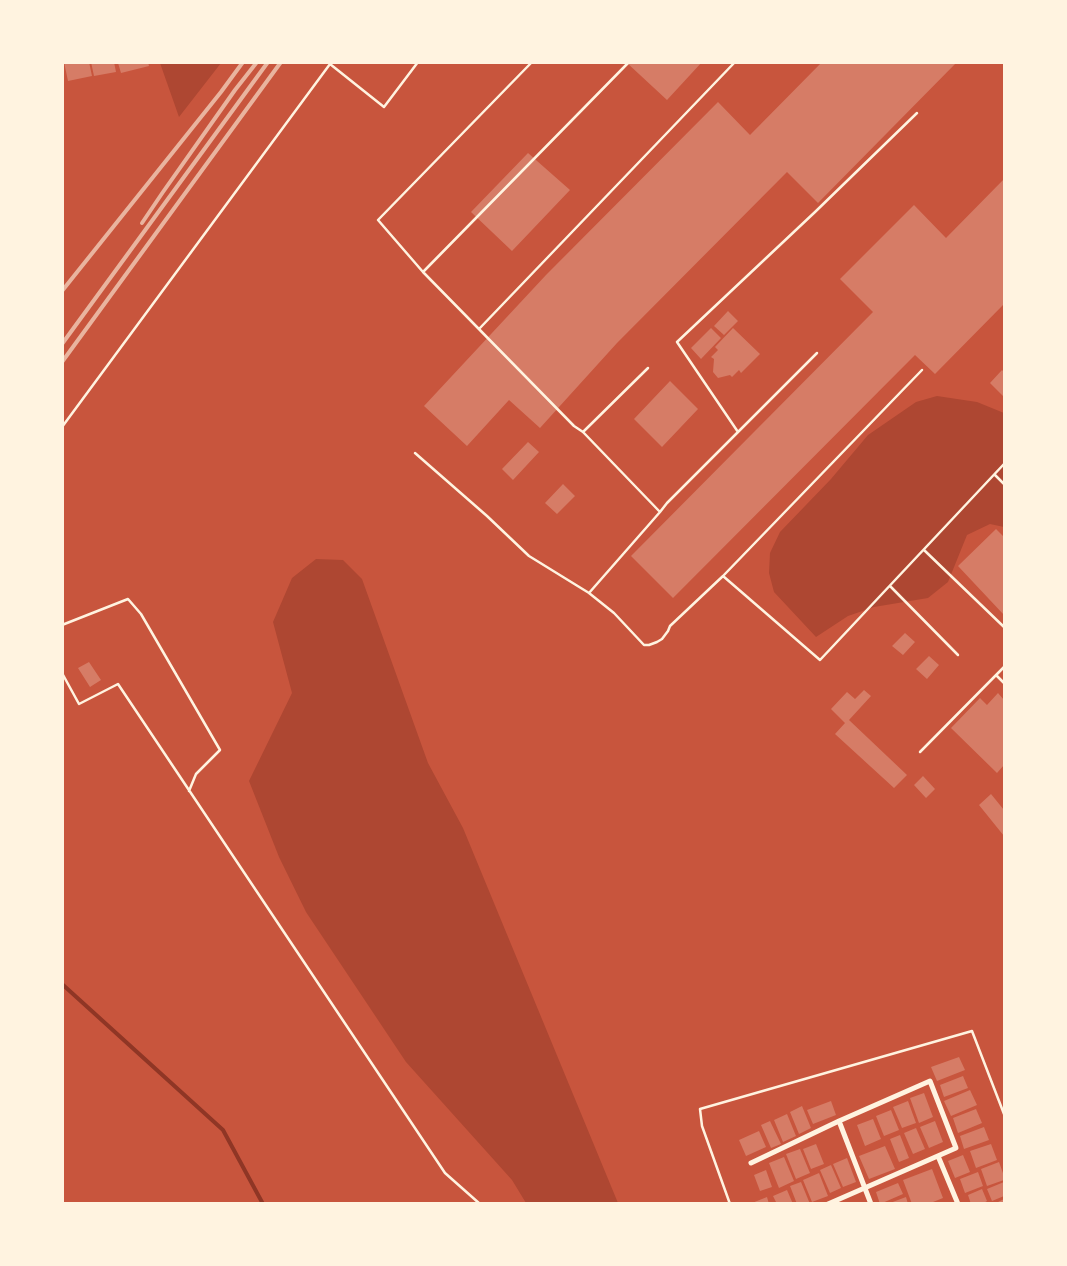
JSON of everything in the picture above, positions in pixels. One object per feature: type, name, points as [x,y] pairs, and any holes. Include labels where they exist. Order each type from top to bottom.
[{"type":"street","points":[[751,1163],[839,1121],[930,1081],[956,1148],[828,1204]]},
{"type":"street","points":[[839,1121],[871,1204]]},
{"type":"street","points":[[938,1156],[958,1204]]},
{"type":"lane","points":[[62,427],[330,64],[384,107],[418,62]]},
{"type":"lane","points":[[532,62],[378,220],[423,272],[660,512]]},
{"type":"lane","points":[[423,272],[629,62]]},
{"type":"lane","points":[[479,329],[735,62]]},
{"type":"lane","points":[[738,432],[677,342],[816,212],[917,113]]},
{"type":"lane","points":[[589,593],[667,503],[817,353]]},
{"type":"lane","points":[[583,432],[648,368]]},
{"type":"lane","points":[[415,453],[529,556],[589,593],[614,613],[644,645],[649,645],[662,639],[670,626],[723,576],[922,370]]},
{"type":"lane","points":[[723,576],[820,660],[1004,464]]},
{"type":"lane","points":[[995,474],[1004,484]]},
{"type":"lane","points":[[924,550],[1004,627]]},
{"type":"lane","points":[[890,586],[958,655]]},
{"type":"lane","points":[[62,625],[128,599],[141,614],[220,750],[196,774],[189,791]]},
{"type":"lane","points":[[920,752],[1004,667]]},
{"type":"lane","points":[[62,673],[79,704],[118,684],[445,1173],[480,1204]]},
{"type":"lane","points":[[996,675],[1004,683]]},
{"type":"lane","points":[[730,1204],[702,1126],[700,1109],[972,1031],[1004,1114]]},
{"type":"shaded area","points":[[160,62],[221,63],[179,117]]},
{"type":"shaded area","points":[[937,396],[977,402],[1004,413],[1004,527],[990,524],[967,535],[948,582],[928,598],[874,607],[848,616],[816,637],[774,592],[769,573],[770,553],[780,532],[831,479],[868,435],[916,402]]},
{"type":"shaded area","points":[[316,559],[343,560],[362,579],[428,763],[463,828],[618,1203],[526,1203],[512,1180],[406,1062],[306,912],[279,857],[249,781],[292,693],[273,622],[292,578]]},
{"type":"building","points":[[64,62],[89,62],[92,76],[68,81]]},
{"type":"building","points":[[91,62],[114,62],[116,72],[94,76]]},
{"type":"building","points":[[148,62],[149,66],[121,73],[118,63]]},
{"type":"building","points":[[626,62],[702,62],[667,100]]},
{"type":"building","points":[[822,62],[957,62],[818,203],[787,172],[617,343],[540,428],[509,400],[467,446],[424,406],[546,275],[718,102],[750,135]]},
{"type":"building","points":[[528,153],[570,190],[512,251],[471,212]]},
{"type":"building","points":[[1004,179],[1004,304],[935,374],[915,355],[673,598],[631,556],[873,312],[840,279],[914,205],[946,238]]},
{"type":"building","points":[[728,311],[738,321],[724,335],[714,326]]},
{"type":"building","points":[[711,328],[721,338],[701,359],[691,348]]},
{"type":"building","points":[[733,328],[760,354],[741,373],[739,370],[732,377],[730,375],[718,378],[713,372],[714,359],[711,357],[718,350],[715,347]]},
{"type":"building","points":[[1002,370],[1004,372],[1004,397],[990,383]]},
{"type":"building","points":[[670,381],[698,409],[662,447],[634,419]]},
{"type":"building","points":[[528,442],[539,452],[513,480],[502,469]]},
{"type":"building","points":[[563,484],[575,496],[557,514],[545,503]]},
{"type":"building","points":[[996,529],[1004,537],[1004,615],[958,566]]},
{"type":"building","points":[[905,633],[915,642],[903,655],[892,646]]},
{"type":"building","points":[[929,656],[939,665],[927,679],[916,669]]},
{"type":"building","points":[[89,662],[101,680],[90,687],[78,668]]},
{"type":"building","points":[[864,690],[871,696],[849,720],[907,775],[894,788],[835,734],[845,723],[831,709],[847,692],[855,699]]},
{"type":"building","points":[[998,693],[1004,700],[1004,765],[997,773],[951,728],[980,698],[987,705]]},
{"type":"building","points":[[923,776],[935,789],[926,798],[914,785]]},
{"type":"building","points":[[991,794],[1004,810],[1004,836],[979,805]]},
{"type":"building","points":[[959,1057],[965,1070],[937,1081],[931,1067]]},
{"type":"building","points":[[963,1076],[968,1088],[944,1097],[940,1085]]},
{"type":"building","points":[[970,1090],[977,1105],[951,1116],[944,1101]]},
{"type":"building","points":[[924,1093],[933,1117],[919,1123],[910,1098]]},
{"type":"building","points":[[831,1101],[836,1115],[813,1124],[807,1110]]},
{"type":"building","points":[[908,1101],[916,1123],[902,1128],[893,1107]]},
{"type":"building","points":[[802,1106],[811,1128],[799,1134],[790,1112]]},
{"type":"building","points":[[976,1109],[982,1123],[958,1133],[953,1118]]},
{"type":"building","points":[[891,1110],[899,1130],[884,1136],[876,1116]]},
{"type":"building","points":[[787,1114],[796,1136],[783,1142],[774,1120]]},
{"type":"building","points":[[873,1119],[881,1139],[865,1146],[857,1125]]},
{"type":"building","points":[[770,1121],[781,1144],[771,1148],[761,1125]]},
{"type":"building","points":[[935,1121],[943,1142],[929,1148],[920,1127]]},
{"type":"building","points":[[984,1127],[989,1140],[964,1149],[960,1136]]},
{"type":"building","points":[[916,1128],[925,1149],[913,1154],[904,1133]]},
{"type":"building","points":[[759,1131],[766,1147],[746,1156],[739,1140]]},
{"type":"building","points":[[900,1135],[909,1158],[899,1162],[890,1139]]},
{"type":"building","points":[[816,1144],[824,1164],[811,1169],[803,1149]]},
{"type":"building","points":[[991,1144],[997,1160],[976,1168],[970,1151]]},
{"type":"building","points":[[885,1146],[895,1169],[869,1179],[859,1156]]},
{"type":"building","points":[[800,1149],[810,1173],[796,1179],[786,1154]]},
{"type":"building","points":[[963,1155],[970,1172],[955,1178],[948,1161]]},
{"type":"building","points":[[784,1157],[794,1181],[779,1188],[769,1163]]},
{"type":"building","points":[[847,1158],[856,1182],[843,1187],[833,1164]]},
{"type":"building","points":[[999,1162],[1004,1180],[987,1186],[981,1169]]},
{"type":"building","points":[[831,1165],[841,1188],[830,1193],[820,1170]]},
{"type":"building","points":[[932,1169],[943,1198],[928,1204],[912,1204],[903,1180]]},
{"type":"building","points":[[766,1170],[772,1187],[760,1191],[754,1175]]},
{"type":"building","points":[[978,1172],[983,1186],[965,1193],[960,1179]]},
{"type":"building","points":[[819,1173],[828,1196],[812,1202],[803,1180]]},
{"type":"building","points":[[801,1182],[810,1204],[797,1204],[790,1186]]},
{"type":"building","points":[[1004,1182],[1004,1196],[992,1201],[987,1189]]},
{"type":"building","points":[[898,1183],[903,1194],[880,1204],[876,1192]]},
{"type":"building","points":[[982,1189],[987,1201],[982,1204],[971,1204],[968,1195]]},
{"type":"building","points":[[787,1190],[793,1204],[777,1204],[773,1196]]},
{"type":"building","points":[[767,1197],[769,1204],[752,1204],[752,1203]]},
{"type":"building","points":[[906,1197],[908,1204],[890,1204],[890,1203]]},
{"type":"building","points":[[1004,1199],[1004,1204],[994,1204]]},
{"type":"waterway","points":[[62,984],[223,1130],[263,1204]]},
{"type":"railway","points":[[62,291],[243,62]]},
{"type":"railway","points":[[142,223],[235,90],[257,62]]},
{"type":"railway","points":[[62,344],[268,62]]},
{"type":"railway","points":[[62,362],[281,62]]}]
